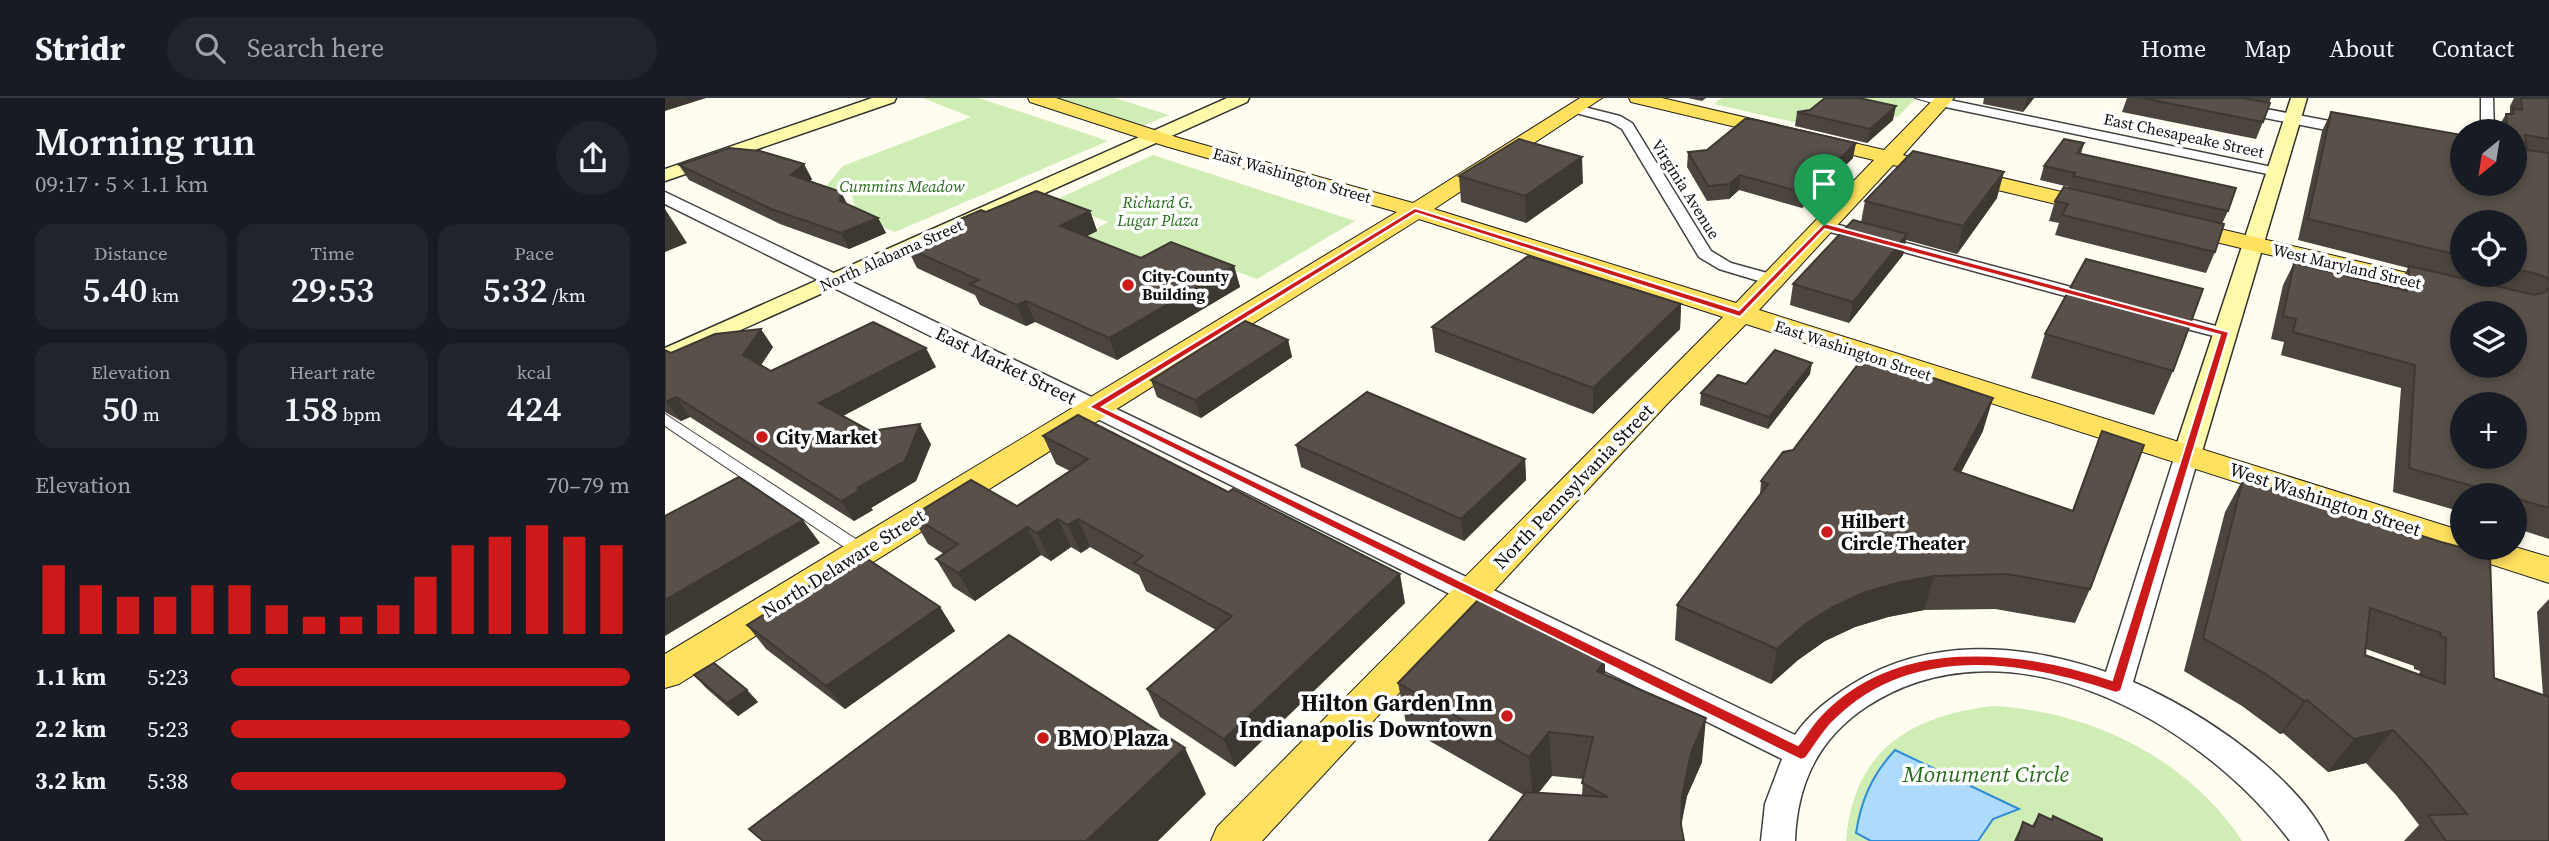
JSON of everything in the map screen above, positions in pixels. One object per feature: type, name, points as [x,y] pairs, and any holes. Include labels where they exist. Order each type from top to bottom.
[{"type":"main road","points":[[665,175],[888,98]]},
{"type":"main road","name":"East Washington Street","points":[[1038,98],[1156,136],[1415,210],[2187,455]]},
{"type":"main road","name":"North Alabama Street","points":[[665,357],[1241,98]]},
{"type":"main road","points":[[1638,98],[2126,214]]},
{"type":"main road","name":"North Pennsylvania Street","points":[[1233,841],[1943,100]]},
{"type":"main road","name":"North Delaware Street","points":[[665,673],[1584,103]]},
{"type":"main road","points":[[2187,455],[2296,109]]},
{"type":"main road","name":"West Maryland Street","points":[[2152,220],[2469,295]]},
{"type":"main road","name":"West Washington Street","points":[[2187,455],[2450,539]]},
{"type":"main road","points":[[2517,560],[2549,570]]},
{"type":"street","name":"East Chesapeake Street","points":[[1920,98],[1943,100],[2277,172]]},
{"type":"street","points":[[2185,98],[2296,109]]},
{"type":"street","points":[[2235,98],[2296,109],[2371,129]]},
{"type":"street","points":[[2487,98],[2488,119]]},
{"type":"street","name":"Virginia Avenue","points":[[1584,103],[1627,126],[1705,254],[1725,266],[1772,280]]},
{"type":"street","name":"East Market Street","points":[[665,197],[1801,753]]},
{"type":"street","points":[[1824,226],[2113,304]]},
{"type":"street","points":[[2140,311],[2223,342]]},
{"type":"street","points":[[665,419],[862,551]]},
{"type":"street","points":[[2116,687],[2187,455]]},
{"type":"street","points":[[1778,841],[1785,793],[1801,753],[1826,720],[1856,695],[1894,675],[1933,664],[1980,660],[2025,663],[2072,672],[2116,687],[2192,727],[2259,781],[2311,841]]},
{"type":"green space","name":"Cummins Meadow","points":[[923,98],[979,98],[1108,141],[895,232],[856,217],[852,195],[822,191],[843,166],[971,117]]},
{"type":"green space","points":[[1051,98],[1115,98],[1169,115],[1142,126]]},
{"type":"green space","points":[[1722,98],[1916,98],[1898,117],[1869,111],[1807,125],[1714,104]]},
{"type":"green space","name":"Richard G. Lugar Plaza","points":[[1153,155],[1355,221],[1257,279],[1191,255],[1148,279],[1067,246],[1108,222],[1053,201]]},
{"type":"green space","name":"Monument Circle","points":[[1993,706],[2065,718],[2100,729],[2133,744],[2165,763],[2194,786],[2220,812],[2242,841],[1846,841],[1851,810],[1860,783],[1873,761],[1891,744],[1911,729],[1936,719]]},
{"type":"water","points":[[1895,750],[2019,809],[1993,819],[1978,841],[1871,841],[1856,833],[1861,810],[1874,779]]},
{"type":"building","points":[[1825,98],[1859,98],[1896,106],[1870,129],[1797,112],[1810,110]]},
{"type":"building","points":[[2142,98],[2242,98],[2270,103],[2263,122]]},
{"type":"building","points":[[2521,98],[2549,98],[2549,139],[2527,135],[2527,119],[2506,119],[2506,114],[2514,114],[2513,108],[2522,110]]},
{"type":"building","points":[[2331,112],[2450,133],[2450,196],[2527,196],[2527,150],[2549,153],[2549,281],[2527,272],[2527,210],[2450,210],[2450,253],[2308,219]]},
{"type":"building","points":[[1745,119],[1856,143],[1804,193],[1740,175],[1730,184],[1708,186],[1688,152],[1707,150]]},
{"type":"building","points":[[1519,139],[1582,157],[1525,196],[1459,176]]},
{"type":"building","points":[[2064,139],[2084,143],[2077,153],[2236,188],[2228,211],[2073,176],[2075,173],[2044,166]]},
{"type":"building","points":[[729,148],[760,151],[804,164],[791,175],[841,192],[840,201],[878,218],[841,233],[771,209],[679,165]]},
{"type":"building","points":[[1913,151],[2004,172],[1963,226],[1865,201]]},
{"type":"building","points":[[2064,187],[2224,224],[2215,252],[2062,215],[2068,204],[2055,201]]},
{"type":"building","name":"City-County Building","points":[[1036,191],[1090,211],[1060,226],[1141,258],[1171,242],[1234,266],[1109,338],[1026,301],[1017,305],[970,284],[979,280],[907,248],[961,224],[956,221],[981,210],[986,212]]},
{"type":"building","points":[[1853,220],[1907,234],[1853,302],[1793,284]]},
{"type":"building","points":[[1528,256],[1681,304],[1593,388],[1432,327]]},
{"type":"building","points":[[2086,259],[2203,289],[2173,371],[2045,334]]},
{"type":"building","points":[[2294,263],[2407,291],[2409,266],[2450,275],[2450,287],[2500,287],[2535,295],[2546,292],[2549,288],[2549,508],[2527,502],[2527,483],[2462,483],[2409,468],[2415,365],[2293,332],[2296,319],[2283,316]]},
{"type":"building","points":[[1245,321],[1288,340],[1195,400],[1151,380]]},
{"type":"building","name":"City Market","points":[[873,322],[926,348],[819,403],[870,431],[920,424],[905,461],[857,488],[860,490],[841,501],[676,397],[665,401],[665,350],[671,353],[715,334],[761,329],[743,355],[771,371]]},
{"type":"building","points":[[1775,350],[1812,363],[1769,417],[1701,393],[1718,375],[1746,384]]},
{"type":"building","points":[[1865,355],[1993,398],[1954,470],[2073,511],[2102,431],[2144,445],[2090,589],[2007,574],[1934,576],[1897,583],[1863,593],[1833,607],[1804,625],[1777,649],[1677,605],[1768,484],[1761,481],[1783,452],[1793,450]]},
{"type":"building","points":[[1367,392],[1525,459],[1461,519],[1296,445]]},
{"type":"building","points":[[1078,415],[1228,492],[1233,489],[1400,574],[1224,739],[1147,689],[1232,616],[1134,563],[1143,556],[1078,519],[1068,525],[1058,519],[1037,533],[1027,527],[958,573],[936,559],[958,544],[912,516],[971,480],[1017,506],[1088,459],[1043,436]]},
{"type":"building","points":[[739,477],[803,520],[665,600],[665,516]]},
{"type":"building","points":[[2243,479],[2450,544],[2450,560],[2490,560],[2494,678],[2549,697],[2549,841],[2446,841],[2428,815],[2467,814],[2425,763],[2393,730],[2354,739],[2307,700],[2304,701],[2264,673],[2203,638]],"holes":[[[2370,608],[2441,633],[2440,636],[2446,638],[2445,684],[2365,655]]]},
{"type":"building","points":[[860,554],[940,607],[826,686],[747,625]]},
{"type":"building","points":[[1479,599],[1605,661],[1597,671],[1706,718],[1691,753],[1682,797],[1681,825],[1684,841],[1489,841],[1526,792],[1608,797],[1582,783],[1593,737],[1549,732],[1529,757],[1398,683]]},
{"type":"building","points":[[1009,635],[1185,748],[1086,841],[763,841],[749,829]]},
{"type":"building","points":[[714,663],[747,690],[727,703],[694,675]]},
{"type":"building","points":[[2039,814],[2052,820],[2053,816],[2102,841],[2017,841],[2023,822],[2034,827]]},
{"type":"place","name":"City-County Building","points":[[1128,285]]},
{"type":"place","name":"City Market","points":[[762,437]]},
{"type":"place","name":"Hilbert Circle Theater","points":[[1827,532]]},
{"type":"place","name":"Hilton Garden Inn Indianapolis Downtown","points":[[1507,716]]},
{"type":"place","name":"BMO Plaza","points":[[1043,738]]},
{"type":"route","points":[[1415,210],[1740,314],[1824,226],[2225,334],[2116,687],[2072,672],[2025,663],[1980,660],[1933,664],[1894,675],[1856,695],[1826,720],[1801,753],[1094,407],[1415,210]]}]
